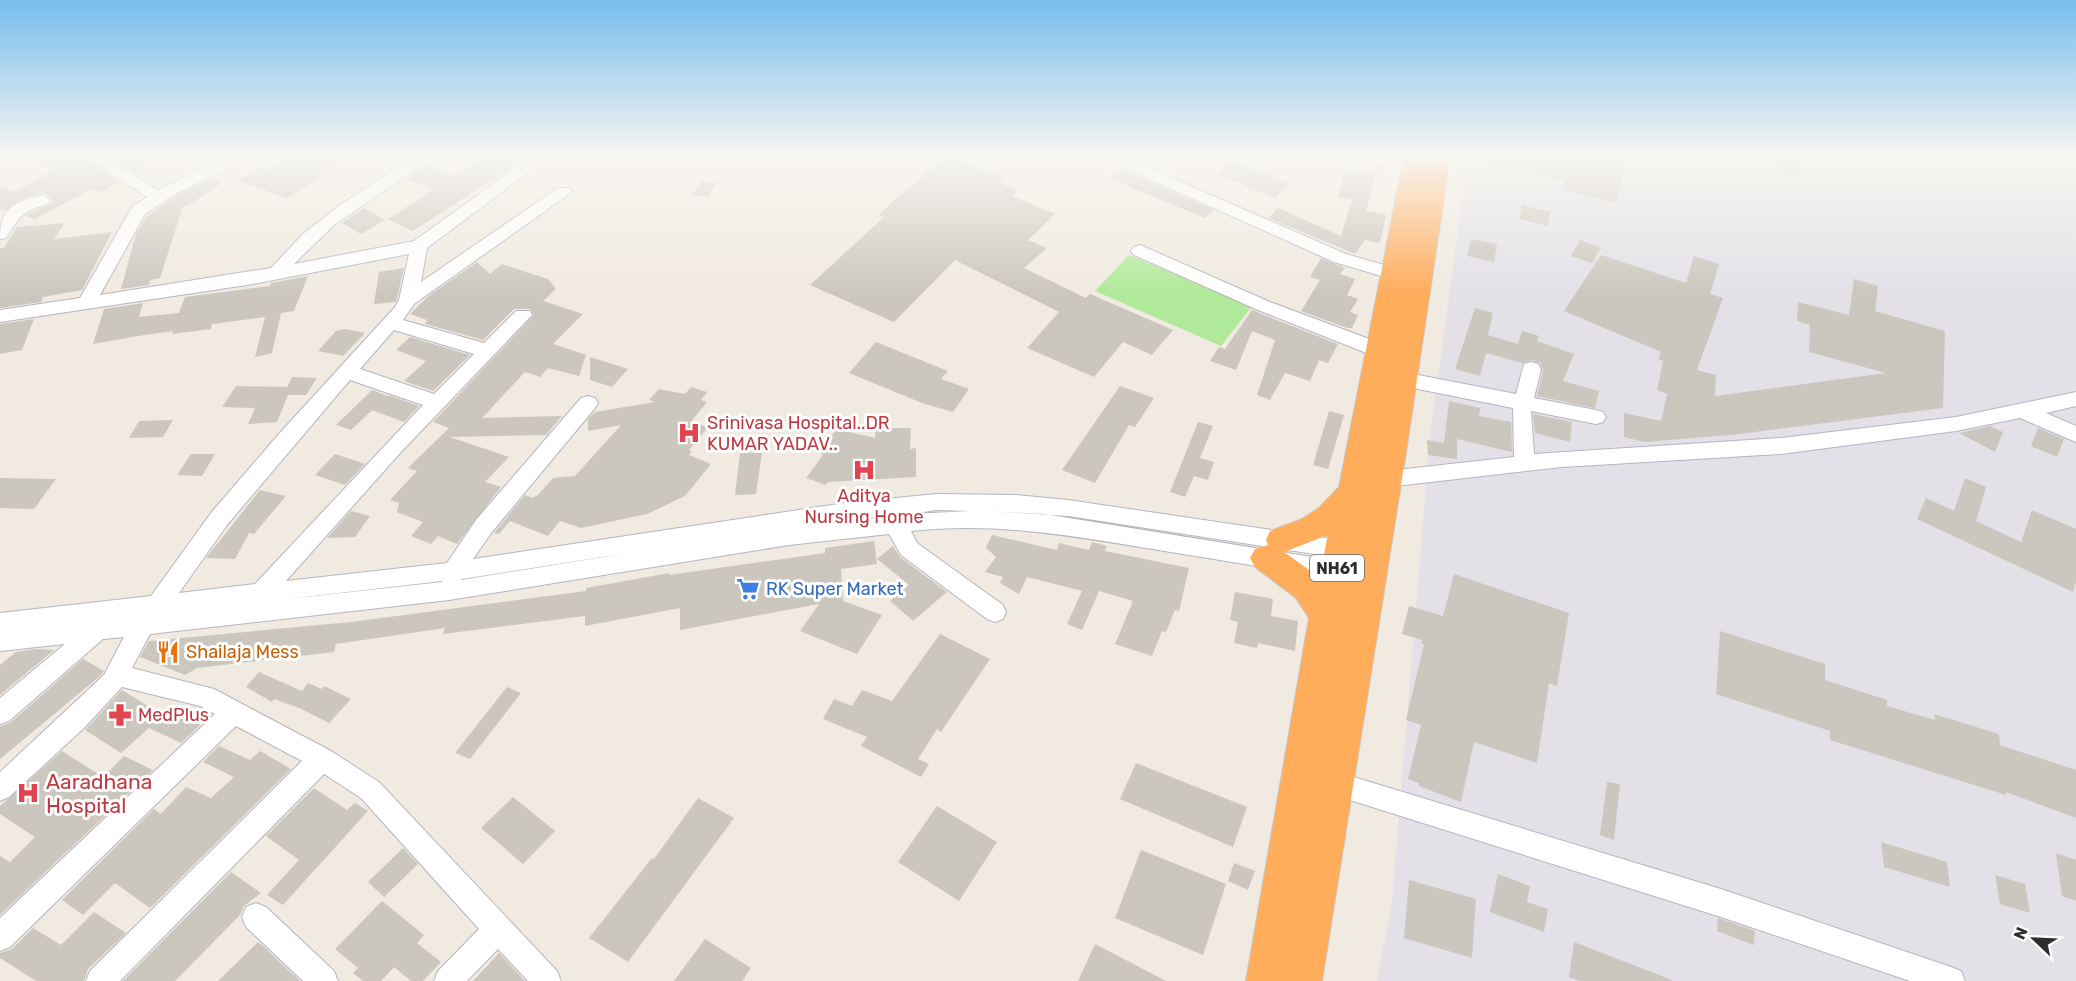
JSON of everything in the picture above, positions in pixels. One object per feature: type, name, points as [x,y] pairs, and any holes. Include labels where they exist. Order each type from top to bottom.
[{"type":"highway","name":"NH61","points":[[1267,981],[1311,817],[1334,783],[1355,562],[1354,491],[1395,274],[1412,203]]},
{"type":"highway","name":"NH61","points":[[1301,981],[1327,616],[1355,562],[1387,479],[1403,379],[1418,203]]},
{"type":"highway","points":[[1327,616],[1308,588],[1274,549],[1326,522],[1342,508],[1354,491]]},
{"type":"street","points":[[0,234],[17,211],[31,203]]},
{"type":"street","points":[[86,303],[138,211],[150,203]]},
{"type":"street","points":[[278,272],[309,237],[357,203]]},
{"type":"street","points":[[0,316],[278,272],[419,246],[478,203]]},
{"type":"street","points":[[0,789],[75,720],[116,675],[142,625],[219,519],[391,323],[408,300],[462,259],[502,236],[549,203]]},
{"type":"street","points":[[1216,203],[1340,258],[1395,274]]},
{"type":"street","points":[[408,300],[419,246]]},
{"type":"street","points":[[1140,251],[1264,306],[1381,351]]},
{"type":"street","points":[[260,594],[438,402],[523,315]]},
{"type":"street","points":[[391,323],[487,351]]},
{"type":"street","points":[[1525,464],[1521,427],[1522,403],[1531,369]]},
{"type":"street","points":[[346,372],[438,402]]},
{"type":"street","points":[[1403,379],[1596,417]]},
{"type":"street","points":[[1387,479],[1525,464],[1781,446],[1956,424],[2076,399]]},
{"type":"street","points":[[451,581],[484,526],[588,404]]},
{"type":"street","points":[[2021,411],[2076,434]]},
{"type":"street","points":[[900,513],[900,535],[909,549],[995,612]]},
{"type":"street","points":[[0,641],[142,625],[789,536],[900,513],[980,519],[1045,514],[1355,562]]},
{"type":"street","points":[[0,623],[157,603],[451,581]]},
{"type":"street","points":[[0,713],[98,630],[115,609]]},
{"type":"street","points":[[116,675],[205,697],[322,759],[370,790],[393,812],[497,930],[547,981]]},
{"type":"street","points":[[0,937],[235,711]]},
{"type":"street","points":[[99,981],[322,759]]},
{"type":"street","points":[[1334,783],[1721,903],[1951,981]]},
{"type":"street","points":[[256,917],[324,981]]},
{"type":"street","points":[[448,981],[497,930]]},
{"type":"shaded area","points":[[1462,203],[2076,203],[2076,981],[1377,981],[1392,901],[1430,437]]},
{"type":"green space","points":[[1129,255],[1252,306],[1221,346],[1095,291]]},
{"type":"building","points":[[0,203],[16,203],[6,210],[0,208]]},
{"type":"building","points":[[51,203],[65,203],[35,219],[25,216]]},
{"type":"building","points":[[166,203],[192,203],[183,206],[160,278],[150,280],[149,285],[121,289],[136,234],[147,216]]},
{"type":"building","points":[[413,203],[456,203],[413,231],[388,219]]},
{"type":"building","points":[[892,203],[1028,203],[1055,214],[1028,240],[1047,248],[1024,268],[1086,298],[1090,294],[1173,330],[1152,355],[1123,342],[1094,377],[1027,348],[1059,312],[955,260],[894,322],[810,285],[884,217],[878,215]]},
{"type":"building","points":[[1168,203],[1198,203],[1214,210],[1205,218]]},
{"type":"building","points":[[1351,203],[1368,203],[1366,211],[1386,215],[1380,243],[1365,240],[1355,254],[1269,218],[1278,208],[1341,236]]},
{"type":"building","points":[[1522,205],[1551,212],[1547,226],[1519,219]]},
{"type":"building","points":[[364,208],[385,220],[361,234],[342,223]]},
{"type":"building","points":[[65,223],[54,239],[112,232],[82,290],[43,297],[41,302],[0,308],[0,248],[4,248],[17,227]]},
{"type":"building","points":[[1471,239],[1497,244],[1494,262],[1467,256]]},
{"type":"building","points":[[1580,240],[1601,248],[1592,263],[1571,256]]},
{"type":"building","points":[[1601,255],[1686,283],[1694,256],[1719,264],[1710,294],[1723,298],[1697,370],[1716,375],[1715,396],[1886,373],[1809,352],[1810,325],[1797,321],[1798,302],[1849,315],[1854,279],[1878,286],[1875,311],[1945,331],[1943,408],[1731,435],[1644,442],[1624,437],[1624,413],[1661,421],[1667,394],[1657,390],[1663,361],[1658,359],[1661,352],[1564,311]]},
{"type":"building","points":[[1321,258],[1345,268],[1340,274],[1355,279],[1347,295],[1358,299],[1350,312],[1358,315],[1352,328],[1301,311],[1320,280],[1310,277]]},
{"type":"building","points":[[477,262],[490,274],[502,264],[548,279],[556,289],[543,301],[583,314],[553,344],[586,355],[579,376],[548,368],[540,377],[525,372],[482,418],[562,416],[546,435],[450,437],[509,457],[485,482],[501,487],[457,544],[438,536],[431,544],[411,536],[423,522],[397,512],[399,503],[390,500],[417,471],[408,468],[449,428],[433,422],[534,315],[530,309],[514,309],[483,340],[425,324],[427,320],[410,314],[430,295]]},
{"type":"building","points":[[404,268],[396,302],[374,304],[379,272]]},
{"type":"building","points":[[308,276],[294,311],[281,313],[272,353],[255,357],[265,317],[212,324],[211,329],[172,334],[173,331],[93,344],[104,309],[143,303],[139,317],[179,313],[185,297],[270,286],[271,283]]},
{"type":"building","points":[[1475,308],[1493,313],[1488,335],[1518,344],[1522,331],[1539,336],[1537,341],[1574,354],[1563,381],[1599,391],[1595,408],[1537,396],[1543,370],[1540,363],[1532,360],[1522,363],[1486,353],[1480,376],[1455,369]]},
{"type":"building","points":[[1252,310],[1338,344],[1328,363],[1319,360],[1310,381],[1285,373],[1270,400],[1257,395],[1275,340],[1252,331],[1236,370],[1210,361],[1219,347],[1225,349]]},
{"type":"building","points":[[34,319],[22,350],[0,354],[0,324]]},
{"type":"building","points":[[345,329],[365,333],[343,356],[318,351],[336,331]]},
{"type":"building","points":[[410,337],[470,355],[433,391],[404,381],[426,361],[396,350]]},
{"type":"building","points":[[876,342],[948,371],[941,379],[969,389],[953,412],[922,403],[849,373]]},
{"type":"building","points":[[590,357],[628,369],[612,387],[590,380]]},
{"type":"building","points":[[292,377],[317,378],[306,395],[288,395],[277,422],[248,424],[255,408],[222,407],[236,386],[287,387]]},
{"type":"building","points":[[1120,386],[1154,398],[1135,427],[1129,425],[1095,483],[1062,470]]},
{"type":"building","points":[[691,387],[707,392],[701,400],[707,402],[691,422],[708,427],[689,450],[692,451],[689,455],[711,464],[685,496],[647,514],[581,528],[560,521],[548,536],[510,521],[499,534],[494,533],[525,495],[532,498],[538,495],[553,478],[575,476],[621,425],[588,431],[588,419],[595,412],[655,402],[649,400],[659,389],[685,394]]},
{"type":"building","points":[[372,390],[387,396],[351,430],[336,425]]},
{"type":"building","points":[[388,395],[419,406],[404,422],[372,410]]},
{"type":"building","points":[[1449,401],[1480,408],[1479,416],[1511,422],[1512,452],[1457,439],[1457,459],[1428,455],[1427,440],[1444,443]]},
{"type":"building","points":[[1329,411],[1344,415],[1328,469],[1313,465]]},
{"type":"building","points":[[1533,414],[1572,422],[1570,442],[1535,433]]},
{"type":"building","points":[[173,420],[163,437],[129,438],[139,421]]},
{"type":"building","points":[[1198,422],[1213,426],[1200,458],[1214,462],[1208,480],[1194,476],[1185,497],[1170,492]]},
{"type":"building","points":[[1990,426],[2003,432],[1995,452],[1959,433]]},
{"type":"building","points":[[876,428],[911,428],[910,449],[916,448],[916,477],[828,482],[826,485],[806,478],[823,455],[821,455],[836,429],[875,438]]},
{"type":"building","points":[[2038,428],[2064,439],[2057,457],[2031,446]]},
{"type":"building","points":[[762,452],[756,494],[735,495],[740,453]]},
{"type":"building","points":[[191,454],[215,454],[202,476],[177,475]]},
{"type":"building","points":[[335,454],[365,464],[345,485],[315,475]]},
{"type":"building","points":[[0,478],[56,479],[34,509],[0,508]]},
{"type":"building","points":[[1965,478],[1986,487],[1976,521],[2021,542],[2032,510],[2076,529],[2076,582],[2073,592],[1917,519],[1926,498],[1954,511]]},
{"type":"building","points":[[260,490],[286,496],[254,534],[249,533],[235,559],[206,558]]},
{"type":"building","points":[[351,511],[370,516],[355,537],[327,538]]},
{"type":"building","points":[[992,535],[1057,550],[1059,543],[1089,550],[1092,542],[1107,546],[1105,551],[1189,568],[1179,611],[1175,610],[1166,632],[1162,631],[1152,656],[1115,644],[1133,601],[1099,591],[1082,630],[1067,624],[1082,591],[1027,577],[1019,594],[1000,583],[1003,577],[985,572],[996,557],[986,548]]},
{"type":"building","points":[[874,541],[877,564],[841,569],[843,601],[882,615],[857,654],[800,631],[819,604],[680,630],[680,608],[585,626],[585,616],[443,634],[445,628],[336,644],[334,652],[197,668],[185,675],[140,657],[149,641],[351,622],[586,591],[586,588],[669,573],[669,575],[825,553],[825,548]]},
{"type":"building","points":[[893,546],[900,557],[947,592],[913,621],[890,601],[909,585],[877,559]]},
{"type":"building","points":[[1454,574],[1569,613],[1557,686],[1549,683],[1537,763],[1474,742],[1461,802],[1419,786],[1419,783],[1408,779],[1421,725],[1406,720],[1424,644],[1421,643],[1422,640],[1402,634],[1409,606],[1443,616]]},
{"type":"building","points":[[1235,592],[1273,599],[1271,616],[1298,621],[1295,651],[1258,643],[1257,648],[1234,643],[1238,622],[1230,620]]},
{"type":"building","points":[[1720,631],[1825,664],[1825,680],[1887,700],[1887,706],[1935,720],[1934,714],[1999,734],[2000,745],[2076,770],[2076,818],[2006,792],[2006,795],[1830,740],[1830,731],[1716,694]]},
{"type":"building","points":[[940,634],[990,659],[941,732],[937,729],[918,759],[929,764],[921,777],[861,746],[867,737],[823,719],[834,699],[852,706],[862,690],[892,701]]},
{"type":"building","points":[[36,649],[54,650],[0,695],[0,665],[16,652]]},
{"type":"building","points":[[83,659],[104,671],[0,759],[0,726],[10,723]]},
{"type":"building","points":[[259,672],[302,691],[308,683],[322,689],[324,686],[351,699],[329,723],[299,708],[274,699],[272,702],[246,687]]},
{"type":"building","points":[[507,687],[521,693],[470,759],[455,753]]},
{"type":"building","points":[[122,690],[167,718],[173,712],[200,725],[181,743],[149,728],[121,753],[85,730]]},
{"type":"building","points":[[219,746],[250,760],[260,751],[291,769],[150,908],[115,883],[83,915],[62,900],[154,809],[161,814],[186,787],[211,798],[234,777],[203,762]]},
{"type":"building","points":[[62,751],[103,777],[124,756],[153,770],[0,915],[0,856],[10,862],[35,837],[0,814],[0,806]]},
{"type":"building","points":[[1136,763],[1247,807],[1233,847],[1120,799]]},
{"type":"building","points":[[1607,782],[1620,784],[1614,840],[1600,835]]},
{"type":"building","points":[[314,788],[347,810],[355,803],[368,811],[283,905],[267,895],[299,860],[266,836]]},
{"type":"building","points":[[513,797],[555,831],[523,864],[481,828]]},
{"type":"building","points":[[698,798],[734,818],[628,962],[589,938],[652,858],[654,859]]},
{"type":"building","points":[[937,806],[997,842],[959,901],[898,862]]},
{"type":"building","points":[[1881,842],[1947,862],[1950,887],[1884,867]]},
{"type":"building","points":[[403,848],[418,864],[384,897],[368,882]]},
{"type":"building","points":[[1141,850],[1226,884],[1203,955],[1115,918]]},
{"type":"building","points":[[2056,853],[2076,860],[2076,901],[2062,896]]},
{"type":"building","points":[[1234,863],[1255,871],[1248,890],[1228,881]]},
{"type":"building","points":[[231,872],[261,893],[244,906],[240,915],[175,981],[123,981]]},
{"type":"building","points":[[1498,874],[1530,886],[1527,902],[1548,909],[1544,932],[1490,912]]},
{"type":"building","points":[[1995,875],[2025,884],[2030,913],[2000,904]]},
{"type":"building","points":[[1409,880],[1476,899],[1472,958],[1404,938]]},
{"type":"building","points":[[382,901],[424,935],[417,943],[441,962],[423,981],[411,981],[394,967],[381,981],[363,981],[353,973],[358,968],[335,949]]},
{"type":"building","points":[[94,912],[126,933],[88,969],[84,981],[36,981],[0,958],[0,953],[12,949],[33,928],[61,945]]},
{"type":"building","points":[[1718,918],[1755,931],[1754,945],[1717,931]]},
{"type":"building","points":[[705,939],[751,968],[742,981],[674,981]]},
{"type":"building","points":[[258,942],[265,948],[300,981],[218,981]]},
{"type":"building","points":[[1574,942],[1672,981],[1580,981],[1569,977]]},
{"type":"building","points":[[1095,944],[1166,981],[1078,981]]},
{"type":"building","points":[[499,953],[525,981],[473,981]]},
{"type":"place","name":"Srinivasa Hospital..DR KUMAR YADAV..","points":[[689,433]]},
{"type":"place","name":"Aditya Nursing Home","points":[[864,470]]},
{"type":"place","name":"RK Super Market","points":[[748,589]]},
{"type":"place","name":"Shailaja Mess","points":[[168,652]]},
{"type":"place","name":"MedPlus","points":[[120,715]]},
{"type":"place","name":"Aaradhana Hospital","points":[[28,793]]}]
